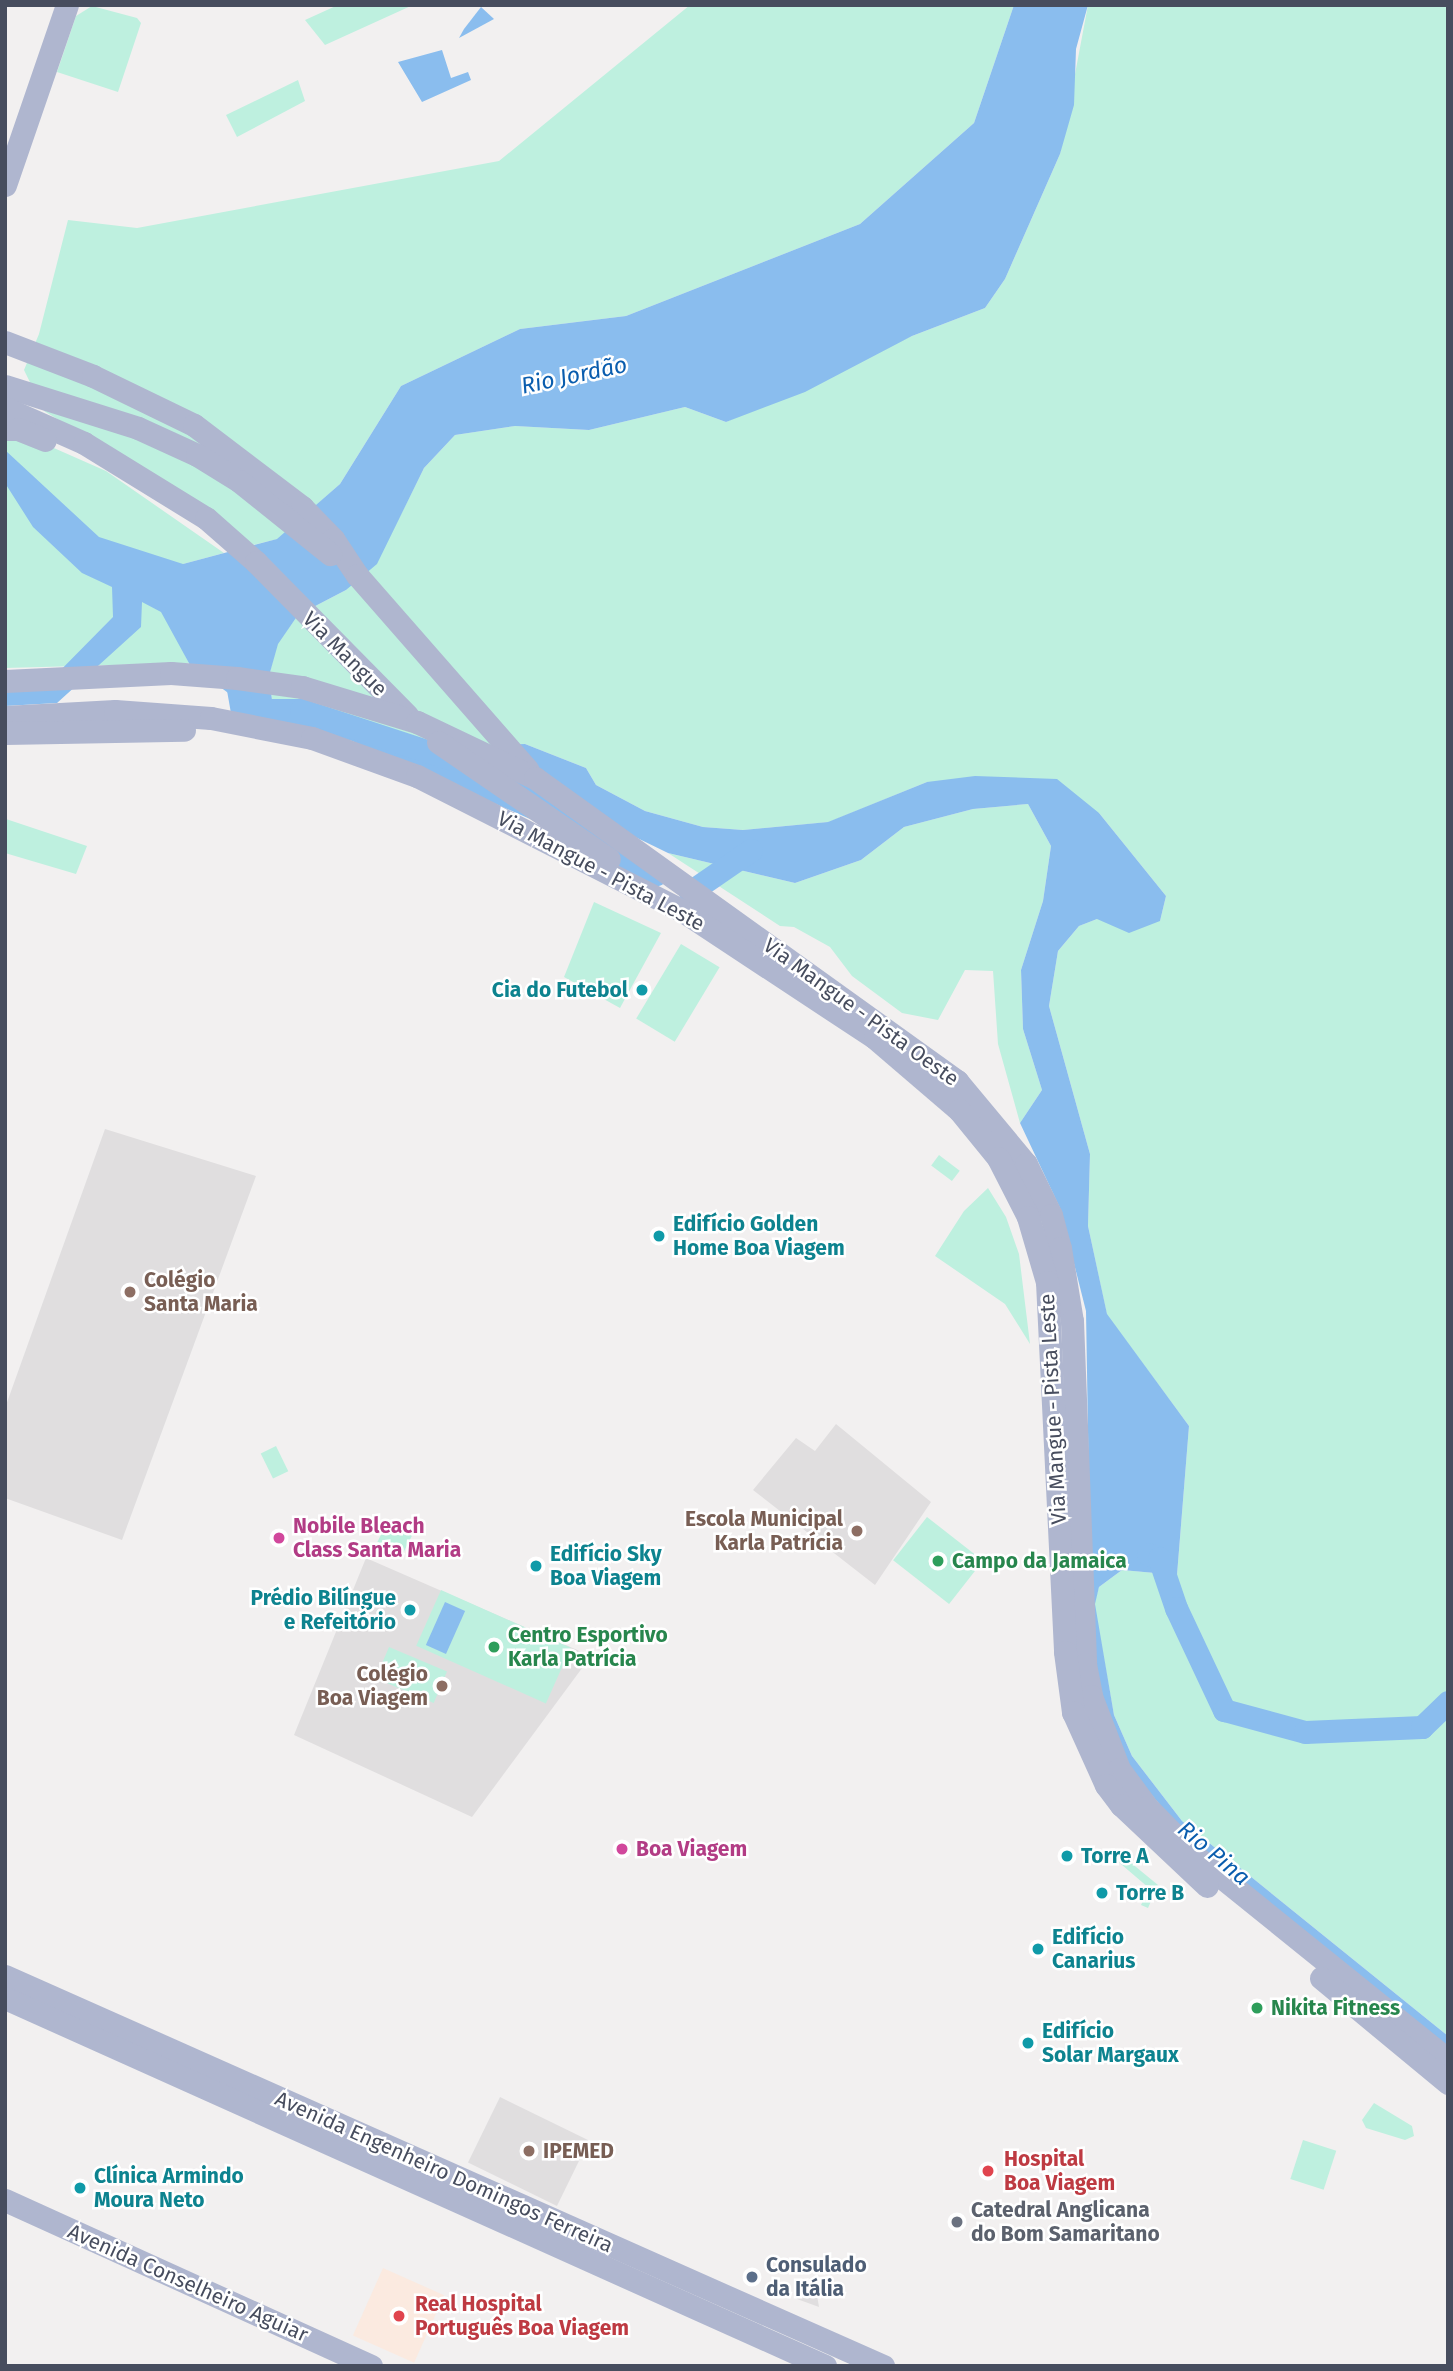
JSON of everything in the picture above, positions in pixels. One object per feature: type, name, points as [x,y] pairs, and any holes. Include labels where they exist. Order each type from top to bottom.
[{"type":"main road","points":[[5,185],[67,5]]},
{"type":"main road","points":[[5,342],[93,376],[194,425],[302,507],[333,539],[357,575],[535,778]]},
{"type":"main road","points":[[11,396],[138,428],[197,454],[239,481],[357,575]]},
{"type":"main road","name":"Via Mangue","points":[[11,396],[35,418],[127,468],[206,518],[256,562],[425,732],[681,910]]},
{"type":"main road","points":[[5,429],[32,433],[85,460],[256,562]]},
{"type":"main road","name":"Via Mangue - Pista Oeste","points":[[5,681],[171,673],[302,687],[417,722],[535,778],[926,1055],[957,1081],[1014,1146],[1038,1185],[1060,1248],[1072,1321],[1085,1664],[1094,1707],[1119,1769],[1147,1807],[1195,1855],[1448,2060]]},
{"type":"main road","name":"Via Mangue - Pista Leste","points":[[5,717],[114,711],[211,718],[312,738],[355,751],[446,790],[681,910],[908,1063],[993,1149],[1040,1249],[1052,1311],[1065,1652],[1073,1712],[1087,1745],[1121,1805],[1173,1858],[1448,2083]]},
{"type":"main road","points":[[5,733],[156,728],[355,751]]},
{"type":"main road","name":"Avenida Engenheiro Domingos Ferreira","points":[[5,1976],[883,2366]]},
{"type":"main road","name":"Avenida Engenheiro Domingos Ferreira","points":[[5,1998],[825,2366]]},
{"type":"main road","name":"Avenida Conselheiro Aguiar","points":[[5,2200],[371,2366]]},
{"type":"shaded area","name":"Colégio Santa Maria","points":[[105,1129],[256,1176],[122,1540],[5,1498],[5,1408]]},
{"type":"shaded area","name":"Escola Municipal Karla Patrícia","points":[[836,1424],[931,1502],[875,1585],[753,1490],[796,1438],[815,1451]]},
{"type":"shaded area","name":"Colégio Boa Viagem","points":[[366,1558],[591,1656],[472,1817],[294,1735]]},
{"type":"shaded area","name":"IPEMED","points":[[500,2097],[589,2140],[557,2206],[468,2163]]},
{"type":"shaded area","name":"Real Hospital Português Boa Viagem","points":[[383,2268],[444,2295],[414,2363],[353,2336]]},
{"type":"shaded area","points":[[801,2284],[816,2289],[819,2307],[797,2299]]},
{"type":"green space","points":[[338,5],[413,5],[325,45],[305,20]]},
{"type":"green space","points":[[690,5],[1014,5],[974,123],[860,224],[626,316],[520,329],[401,386],[340,484],[278,539],[253,545],[221,519],[44,411],[24,370],[39,334],[68,220],[137,228],[499,161]]},
{"type":"green space","points":[[1088,5],[1448,5],[1448,2036],[1182,1821],[1132,1756],[1114,1715],[1094,1604],[1099,1587],[1122,1570],[1177,1575],[1189,1426],[1107,1315],[1088,1226],[1090,1154],[1049,1006],[1058,951],[1079,926],[1097,919],[1160,921],[1166,896],[1099,813],[927,782],[829,822],[743,830],[703,827],[645,811],[596,785],[586,768],[525,744],[406,747],[365,740],[288,715],[272,700],[269,676],[277,644],[298,615],[346,590],[386,544],[424,468],[455,435],[515,426],[589,430],[685,407],[726,422],[912,336],[985,308],[1005,279],[1060,154]]},
{"type":"green space","points":[[92,6],[137,18],[141,23],[118,92],[57,72],[76,16]]},
{"type":"green space","points":[[298,80],[305,101],[237,137],[226,115]]},
{"type":"green space","points":[[5,435],[38,441],[106,471],[224,553],[146,574],[189,663],[5,668]]},
{"type":"green space","points":[[1028,804],[1051,846],[1043,901],[1021,970],[1023,1029],[1042,1090],[1020,1123],[998,1044],[993,971],[965,970],[938,1020],[902,1013],[852,976],[830,947],[794,927],[780,926],[668,853],[795,883],[861,860],[904,827],[973,809]]},
{"type":"green space","points":[[6,819],[87,846],[76,874],[5,853]]},
{"type":"green space","points":[[594,902],[661,933],[620,1008],[564,977]]},
{"type":"green space","points":[[681,944],[720,967],[675,1042],[636,1019]]},
{"type":"green space","points":[[939,1155],[960,1171],[952,1181],[931,1165]]},
{"type":"green space","points":[[988,1188],[1006,1217],[1019,1254],[1030,1344],[1005,1304],[935,1256],[964,1211]]},
{"type":"green space","points":[[276,1446],[288,1471],[273,1479],[261,1453]]},
{"type":"green space","name":"Campo da Jamaica","points":[[927,1517],[983,1561],[949,1604],[893,1560]]},
{"type":"green space","points":[[387,1523],[412,1536],[402,1554],[377,1542]]},
{"type":"green space","name":"Centro Esportivo Karla Patrícia","points":[[441,1590],[571,1648],[546,1703],[416,1646]]},
{"type":"green space","points":[[389,1647],[447,1672],[434,1703],[376,1678]]},
{"type":"green space","points":[[1119,1853],[1158,1885],[1148,1908],[1141,1905],[1149,1888],[1115,1859]]},
{"type":"green space","points":[[1374,2103],[1412,2126],[1414,2136],[1405,2140],[1366,2128],[1362,2120]]},
{"type":"green space","points":[[1303,2140],[1336,2151],[1324,2190],[1290,2179]]},
{"type":"water","points":[[1014,5],[1088,5],[1076,49],[1074,105],[1060,154],[1005,279],[985,308],[912,336],[805,392],[726,422],[685,407],[589,430],[515,426],[455,435],[424,468],[377,564],[346,590],[298,615],[278,644],[269,676],[272,700],[288,715],[365,740],[406,747],[525,744],[586,768],[596,785],[645,811],[703,827],[743,830],[828,822],[927,782],[975,776],[1057,779],[1099,813],[1166,896],[1160,921],[1129,933],[1097,919],[1079,926],[1058,951],[1049,1006],[1090,1154],[1088,1226],[1107,1314],[1189,1426],[1177,1575],[1122,1570],[1099,1587],[1095,1604],[1114,1715],[1132,1756],[1182,1821],[1448,2036],[1448,2050],[1201,1854],[1121,1758],[1092,1673],[1086,1311],[1060,1208],[1020,1123],[1042,1090],[1023,1029],[1021,970],[1043,901],[1051,846],[1028,804],[973,809],[904,827],[861,860],[795,883],[668,853],[588,814],[611,834],[546,826],[352,741],[257,714],[190,665],[161,612],[142,602],[141,627],[57,703],[5,706],[5,691],[42,689],[113,617],[112,587],[82,573],[33,527],[5,483],[5,450],[99,537],[183,564],[277,539],[340,484],[401,386],[520,329],[626,316],[860,224],[974,123]]},
{"type":"water","points":[[481,7],[494,19],[459,38],[464,29]]},
{"type":"water","points":[[442,50],[451,78],[468,72],[471,80],[422,102],[398,62]]},
{"type":"water","points":[[445,1602],[465,1611],[446,1654],[426,1645]]},
{"type":"waterway","points":[[235,672],[242,710],[301,710],[448,758]]},
{"type":"waterway","points":[[594,840],[656,874]]},
{"type":"waterway","points":[[690,892],[751,850]]},
{"type":"waterway","points":[[1148,1554],[1159,1558],[1176,1608],[1224,1710],[1305,1732],[1422,1727],[1448,1702]]},
{"type":"place","name":"Cia do Futebol","points":[[642,990]]},
{"type":"place","name":"Edifício Golden Home Boa Viagem","points":[[659,1236]]},
{"type":"place","name":"Colégio Santa Maria","points":[[130,1292]]},
{"type":"place","name":"Escola Municipal Karla Patrícia","points":[[857,1531]]},
{"type":"place","name":"Nobile Bleach Class Santa Maria","points":[[279,1538]]},
{"type":"place","name":"Campo da Jamaica","points":[[938,1561]]},
{"type":"place","name":"Edifício Sky Boa Viagem","points":[[536,1566]]},
{"type":"place","name":"Prédio Bilíngue e Refeitório","points":[[410,1610]]},
{"type":"place","name":"Centro Esportivo Karla Patrícia","points":[[494,1647]]},
{"type":"place","name":"Colégio Boa Viagem","points":[[442,1686]]},
{"type":"place","name":"Boa Viagem","points":[[622,1849]]},
{"type":"place","name":"Torre A","points":[[1067,1856]]},
{"type":"place","name":"Torre B","points":[[1102,1893]]},
{"type":"place","name":"Edifício Canarius","points":[[1038,1949]]},
{"type":"place","name":"Nikita Fitness","points":[[1257,2008]]},
{"type":"place","name":"Edifício Solar Margaux","points":[[1028,2043]]},
{"type":"place","name":"IPEMED","points":[[529,2151]]},
{"type":"place","name":"Hospital Boa Viagem","points":[[988,2171]]},
{"type":"place","name":"Clínica Armindo Moura Neto","points":[[80,2188]]},
{"type":"place","name":"Catedral Anglicana do Bom Samaritano","points":[[957,2222]]},
{"type":"place","name":"Consulado da Itália","points":[[752,2277]]},
{"type":"place","name":"Real Hospital Português Boa Viagem","points":[[399,2316]]},
{"type":"water label","name":"Rio Jordão","points":[[574,375]]},
{"type":"water label","name":"Rio Pina","points":[[1214,1853]]}]
